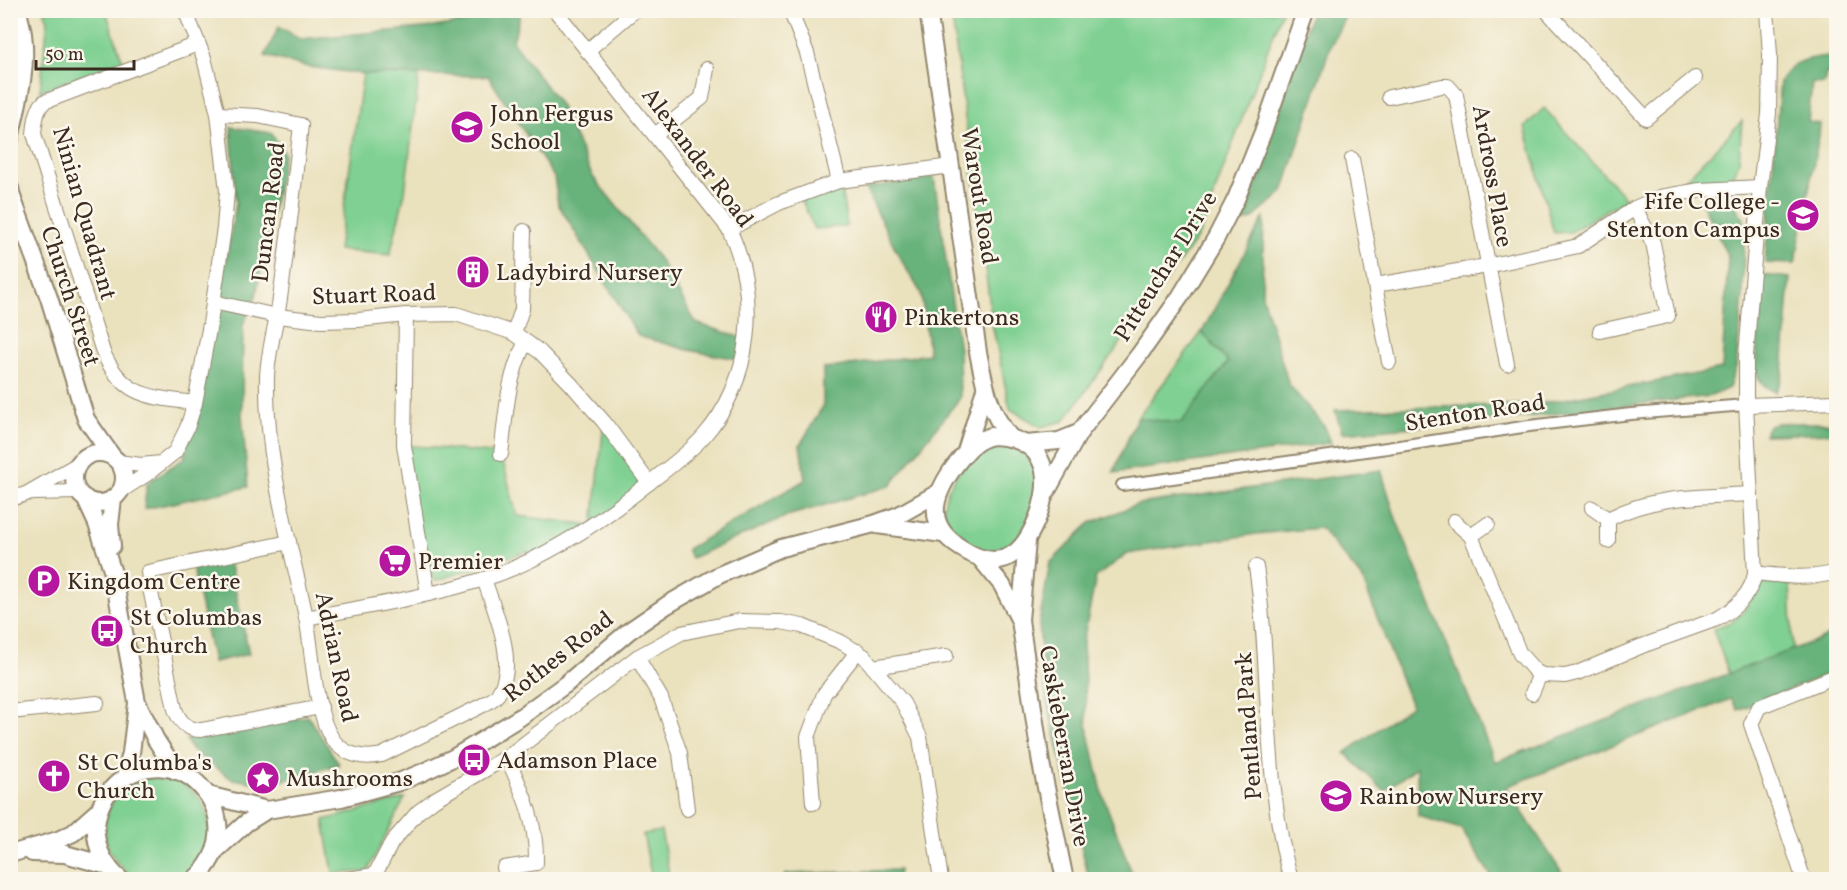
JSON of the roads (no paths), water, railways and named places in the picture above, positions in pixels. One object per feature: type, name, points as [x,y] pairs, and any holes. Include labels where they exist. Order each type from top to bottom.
[{"type":"street","points":[[10,139],[23,59],[23,34],[18,10]]},
{"type":"street","points":[[10,499],[46,491],[81,495],[96,503],[106,502],[175,452],[187,428],[195,403],[213,302],[227,191],[218,114],[204,58],[185,10]]},
{"type":"street","name":"Alexander Road","points":[[306,618],[458,587],[499,574],[563,543],[593,525],[649,483],[703,437],[717,418],[735,385],[745,348],[747,291],[744,266],[729,229],[555,10]]},
{"type":"street","points":[[587,51],[635,10]]},
{"type":"street","points":[[790,10],[807,53],[839,182]]},
{"type":"street","name":"Warout Road","points":[[928,10],[985,389],[1000,425],[1010,437]]},
{"type":"street","name":"Pitteuchar Drive","points":[[1044,496],[1079,433],[1180,297],[1216,238],[1236,199],[1263,132],[1306,10]]},
{"type":"street","points":[[1546,10],[1646,118],[1695,78]]},
{"type":"street","points":[[1454,521],[1471,536],[1520,654],[1540,674],[1565,676],[1577,673],[1717,619],[1729,613],[1748,593],[1755,573],[1746,405],[1746,356],[1760,187],[1769,114],[1770,55],[1767,10]]},
{"type":"street","name":"Ninian Quadrant","points":[[195,403],[155,398],[136,391],[122,382],[110,366],[103,352],[34,134],[40,105],[44,102],[198,44]]},
{"type":"street","points":[[655,135],[702,98],[707,69]]},
{"type":"street","name":"Ardross Place","points":[[1389,97],[1442,86],[1448,86],[1453,90],[1507,364]]},
{"type":"street","name":"Duncan Road","points":[[218,114],[258,116],[301,125],[277,316]]},
{"type":"street","points":[[1352,159],[1389,362]]},
{"type":"street","points":[[729,229],[779,203],[839,182],[951,166]]},
{"type":"street","name":"Ardross Place","points":[[1376,285],[1487,266],[1578,246],[1635,208],[1681,192],[1760,187]]},
{"type":"street","name":"Church Street","points":[[10,188],[49,298],[86,420],[115,459]]},
{"type":"street","points":[[1600,331],[1668,316],[1653,243],[1635,208]]},
{"type":"street","points":[[514,333],[522,309],[524,231]]},
{"type":"street","name":"Stuart Road","points":[[213,302],[277,316],[321,321],[456,314],[514,333],[540,352],[571,384],[604,422],[649,483]]},
{"type":"street","points":[[406,315],[404,445],[428,594]]},
{"type":"street","name":"Adrian Road","points":[[277,316],[267,374],[268,428],[321,706],[332,739],[340,748],[360,757],[373,758],[401,748],[497,696],[506,674],[504,644],[484,579]]},
{"type":"street","points":[[501,454],[508,392],[518,357],[526,342]]},
{"type":"street","points":[[966,452],[985,389]]},
{"type":"street","name":"Stenton Road","points":[[1122,485],[1529,426],[1631,414],[1746,405],[1836,402]]},
{"type":"street","name":"Church Street","points":[[81,461],[86,420]]},
{"type":"street","points":[[1026,444],[1059,441],[1079,433]]},
{"type":"street","points":[[874,524],[943,534],[962,549],[980,558],[992,560],[1011,556],[1028,540],[1044,496],[1046,486],[1044,467],[1037,454],[1026,444],[1010,437],[991,436],[973,443],[938,493],[936,511],[943,534]]},
{"type":"street","points":[[26,494],[98,453],[141,465],[161,463]]},
{"type":"street","points":[[115,459],[124,476],[116,495],[110,525],[114,573],[138,702],[156,740],[176,771]]},
{"type":"street","points":[[81,461],[74,474],[75,484],[95,517],[114,573]]},
{"type":"street","name":"Rothes Road","points":[[208,795],[267,810],[312,804],[359,794],[399,782],[453,758],[519,718],[566,684],[629,631],[666,605],[702,585],[781,548],[874,524],[899,515],[938,493]]},
{"type":"street","points":[[1608,519],[1625,510],[1656,501],[1751,494]]},
{"type":"street","points":[[1592,508],[1608,519]]},
{"type":"street","points":[[1608,519],[1608,541]]},
{"type":"street","points":[[1471,536],[1488,524]]},
{"type":"street","name":"Caskieberran Drive","points":[[1028,540],[1020,620],[1041,763],[1065,879]]},
{"type":"street","points":[[289,542],[148,572],[151,593],[175,709],[184,724],[192,729],[201,730],[321,706]]},
{"type":"street","name":"Caskieberran Drive","points":[[980,558],[1002,585],[1020,620]]},
{"type":"street","name":"Pentland Park","points":[[1256,567],[1261,598],[1272,780],[1281,843],[1291,879]]},
{"type":"street","points":[[1755,573],[1801,576],[1836,572]]},
{"type":"street","points":[[342,879],[373,877],[392,842],[418,812],[462,782],[507,757],[637,657],[681,633],[739,621],[781,622],[802,626],[841,642],[858,651],[903,703],[920,737],[941,879]]},
{"type":"street","points":[[813,803],[808,737],[824,694],[858,651]]},
{"type":"street","points":[[873,667],[946,656]]},
{"type":"street","points":[[637,657],[661,698],[680,753],[687,809]]},
{"type":"street","points":[[1532,693],[1540,674]]},
{"type":"street","points":[[1804,879],[1751,724],[1759,707],[1836,676]]},
{"type":"street","points":[[125,777],[131,753],[138,702]]},
{"type":"street","points":[[10,712],[97,703]]},
{"type":"street","points":[[504,868],[536,863],[536,843],[529,806],[507,757]]},
{"type":"street","points":[[121,879],[108,866],[100,853],[96,839],[96,825],[99,810],[109,791],[125,777],[137,771],[163,768],[188,776],[200,785],[215,808],[219,837],[215,851]]},
{"type":"street","points":[[16,853],[73,833],[99,810]]},
{"type":"street","name":"Rothes Road","points":[[194,879],[231,834],[267,810]]},
{"type":"street","points":[[16,853],[65,854],[108,866]]},
{"type":"place","name":"John Fergus School","points":[[467,127]]},
{"type":"place","name":"Fife College - Stenton Campus","points":[[1803,215]]},
{"type":"place","name":"Ladybird Nursery","points":[[473,272]]},
{"type":"place","name":"Pinkertons","points":[[881,317]]},
{"type":"place","name":"Premier","points":[[395,561]]},
{"type":"place","name":"Kingdom Centre","points":[[44,581]]},
{"type":"place","name":"St Columbas Church","points":[[107,631]]},
{"type":"place","name":"Adamson Place","points":[[474,760]]},
{"type":"place","name":"St Columba's Church","points":[[54,776]]},
{"type":"place","name":"Mushrooms","points":[[263,778]]},
{"type":"place","name":"Rainbow Nursery","points":[[1336,796]]}]
